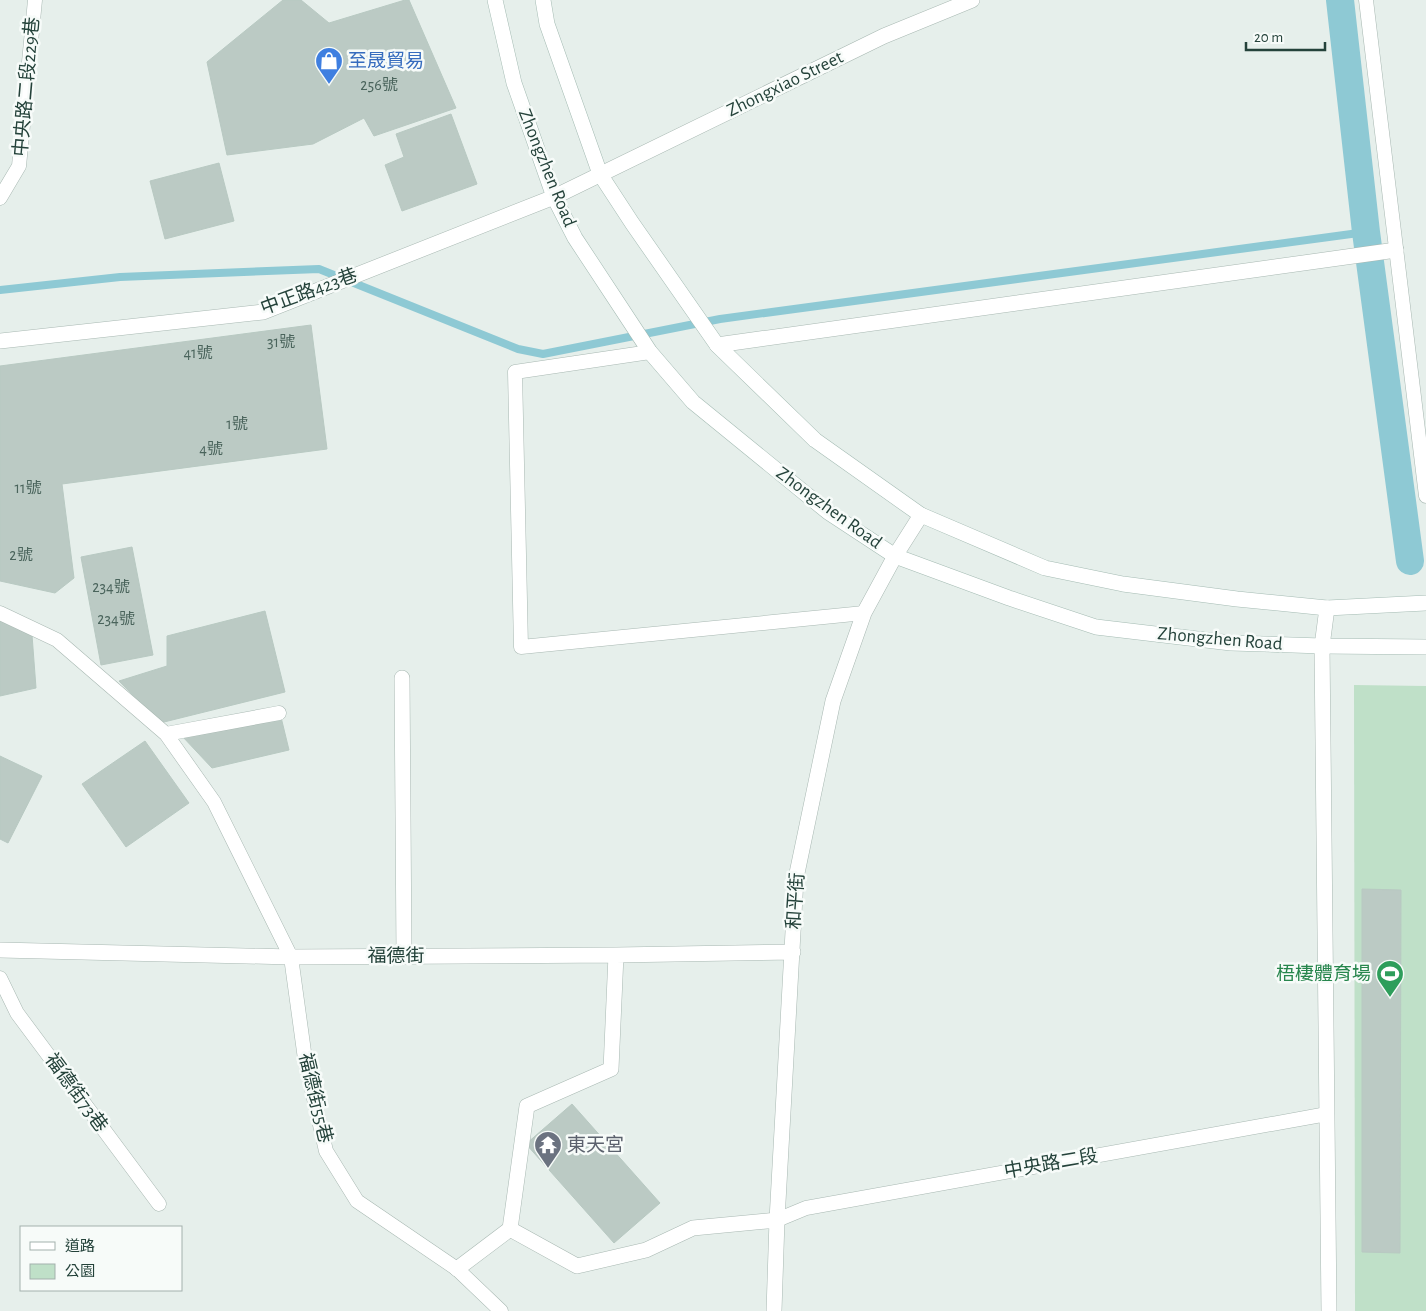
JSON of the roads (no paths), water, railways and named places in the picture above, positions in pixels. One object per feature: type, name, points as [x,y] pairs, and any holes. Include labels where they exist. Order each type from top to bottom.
[{"type":"street","name":"Zhongzhen Road","points":[[496,0],[514,83],[554,197],[574,238],[650,352],[693,402],[828,512],[895,556],[1009,598],[1096,627],[1231,643],[1322,646],[1426,646]]},
{"type":"street","points":[[544,0],[548,24],[600,174],[632,224],[716,345],[815,440],[920,515],[1045,568],[1123,584],[1237,600],[1327,608],[1426,603]]},
{"type":"street","name":"Zhongxiao Street","points":[[600,174],[884,36],[972,0]]},
{"type":"street","name":"中正路423巷","points":[[0,341],[263,312],[554,197],[600,174]]},
{"type":"street","points":[[716,345],[1396,250]]},
{"type":"street","name":"和平街","points":[[774,1311],[777,1220],[796,878],[833,701],[864,613],[920,515]]},
{"type":"street","points":[[1327,608],[1322,646],[1329,1311]]},
{"type":"street","points":[[402,678],[404,955]]},
{"type":"street","name":"福德街","points":[[0,950],[291,957],[793,952]]},
{"type":"street","points":[[457,1269],[510,1229],[527,1106],[611,1069],[616,955]]},
{"type":"street","points":[[510,1229],[577,1266],[646,1250],[693,1228],[777,1220]]},
{"type":"lane","name":"中央路二段229巷","points":[[0,198],[20,166],[35,0]]},
{"type":"lane","points":[[1366,0],[1426,496]]},
{"type":"lane","points":[[650,352],[515,372],[521,647],[864,613]]},
{"type":"lane","name":"福德街55巷","points":[[0,613],[57,640],[166,734],[214,802],[291,957],[305,1059],[326,1151],[357,1201],[457,1269]]},
{"type":"lane","points":[[166,734],[279,713]]},
{"type":"lane","name":"福德街73巷","points":[[0,978],[17,1013],[159,1204]]},
{"type":"lane","name":"中央路二段","points":[[777,1220],[806,1208],[1327,1114]]},
{"type":"lane","points":[[457,1269],[501,1311]]},
{"type":"waterway","points":[[1340,0],[1366,232],[1410,561]]},
{"type":"waterway","points":[[0,290],[120,277],[319,269],[518,349],[543,354],[720,319],[1366,232]]},
{"type":"place","name":"至晟貿易","points":[[329,85]]},
{"type":"place","name":"梧棲體育場","points":[[1390,998]]},
{"type":"place","name":"東天宮","points":[[548,1169]]}]
